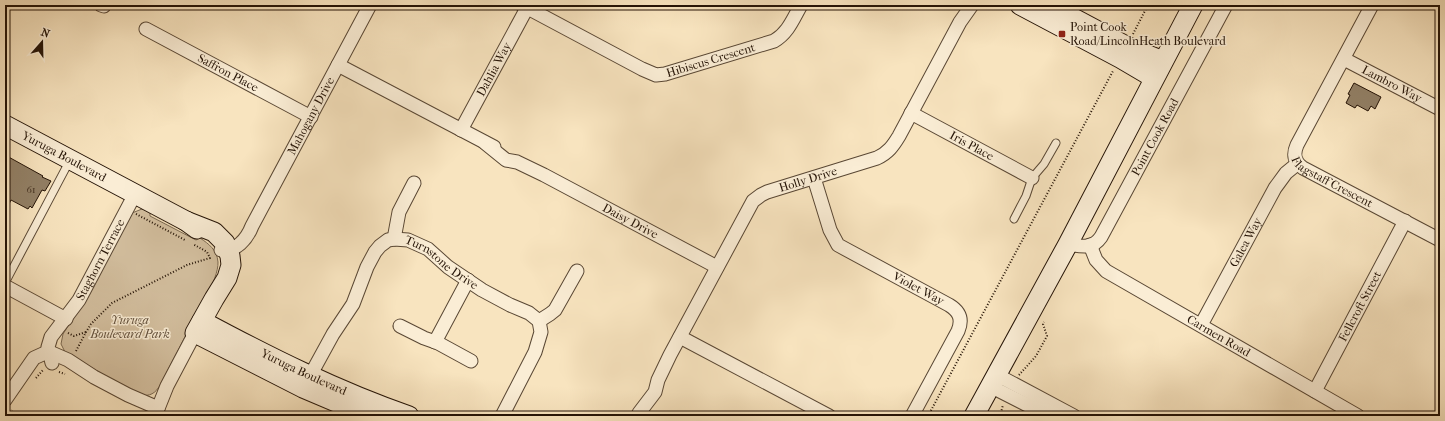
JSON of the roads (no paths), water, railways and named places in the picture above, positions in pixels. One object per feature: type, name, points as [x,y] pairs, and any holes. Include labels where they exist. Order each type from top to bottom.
[{"type":"street","name":"Mahogany Drive","points":[[225,248],[252,226],[370,5]]},
{"type":"street","name":"Hibiscus Crescent","points":[[524,6],[642,69],[656,75],[661,75],[774,41],[786,31],[801,5]]},
{"type":"street","name":"Holly Drive","points":[[960,22],[966,5]]},
{"type":"street","name":"Holly Drive","points":[[638,414],[656,392],[658,380],[670,355],[750,206],[756,198],[767,192],[884,155],[893,147],[960,22],[972,5]]},
{"type":"street","points":[[1020,5],[1123,52],[1163,61]]},
{"type":"street","points":[[1050,5],[1123,52],[1154,78]]},
{"type":"street","points":[[974,416],[1068,244],[1193,5]]},
{"type":"street","name":"Point Cook Road","points":[[1090,245],[1097,243],[1101,237],[1226,5]]},
{"type":"street","name":"Flagstaff Crescent","points":[[1372,5],[1295,150],[1295,158],[1297,164],[1303,168],[1440,240]]},
{"type":"street","name":"Dahlia Way","points":[[461,130],[524,6]]},
{"type":"street","name":"Saffron Place","points":[[146,29],[311,117]]},
{"type":"street","name":"Lambro Way","points":[[1344,59],[1440,110]]},
{"type":"street","name":"Daisy Drive","points":[[338,65],[485,143],[517,156],[544,175],[717,267]]},
{"type":"street","name":"Iris Place","points":[[911,113],[1032,178]]},
{"type":"street","name":"Yuruga Boulevard","points":[[5,125],[70,160],[131,202],[214,232],[225,248]]},
{"type":"street","name":"Galea Way","points":[[1201,325],[1275,188],[1286,173],[1297,164]]},
{"type":"street","name":"Violet Way","points":[[814,178],[830,230],[838,244],[855,255],[949,304],[960,315],[958,331],[912,416]]},
{"type":"street","points":[[394,239],[399,212],[414,183]]},
{"type":"street","name":"Staghorn Terrace","points":[[51,362],[64,322],[79,300],[131,202]]},
{"type":"street","name":"Fellcroft Street","points":[[1315,391],[1405,222]]},
{"type":"street","name":"Turnstone Drive","points":[[310,376],[333,334],[353,304],[367,267],[375,252],[384,242],[394,239],[408,240],[422,246],[468,280],[496,298],[529,313],[539,321]]},
{"type":"street","points":[[1068,244],[1085,246],[1090,245]]},
{"type":"street","name":"Carmen Road","points":[[1090,245],[1096,260],[1106,271],[1358,416]]},
{"type":"street","points":[[10,403],[28,378],[41,364],[71,361],[94,377],[132,397],[156,412],[167,386],[214,299],[225,284],[230,271],[230,256],[225,248]]},
{"type":"street","points":[[502,416],[535,352],[541,332],[539,321],[555,310],[577,272]]},
{"type":"street","points":[[435,342],[468,280]]},
{"type":"street","points":[[5,285],[64,322]]},
{"type":"street","points":[[400,326],[471,361]]},
{"type":"street","name":"Yuruga Boulevard","points":[[199,327],[372,403],[409,416]]},
{"type":"street","name":"Yuruga Boulevard","points":[[199,327],[302,388],[369,416]]},
{"type":"street","points":[[680,337],[829,416]]},
{"type":"street","points":[[51,362],[94,377]]},
{"type":"street","points":[[994,380],[1049,416]]},
{"type":"street","points":[[994,380],[1074,416]]},
{"type":"lane","points":[[1014,219],[1026,196],[1032,178],[1044,164],[1056,143]]},
{"type":"lane","points":[[5,285],[70,160]]},
{"type":"place","name":"Point Cook Road/LincolnHeath Boulevard","points":[[1062,34]]},
{"type":"park label","name":"Yuruga Boulevard Park","points":[[130,327]]}]
